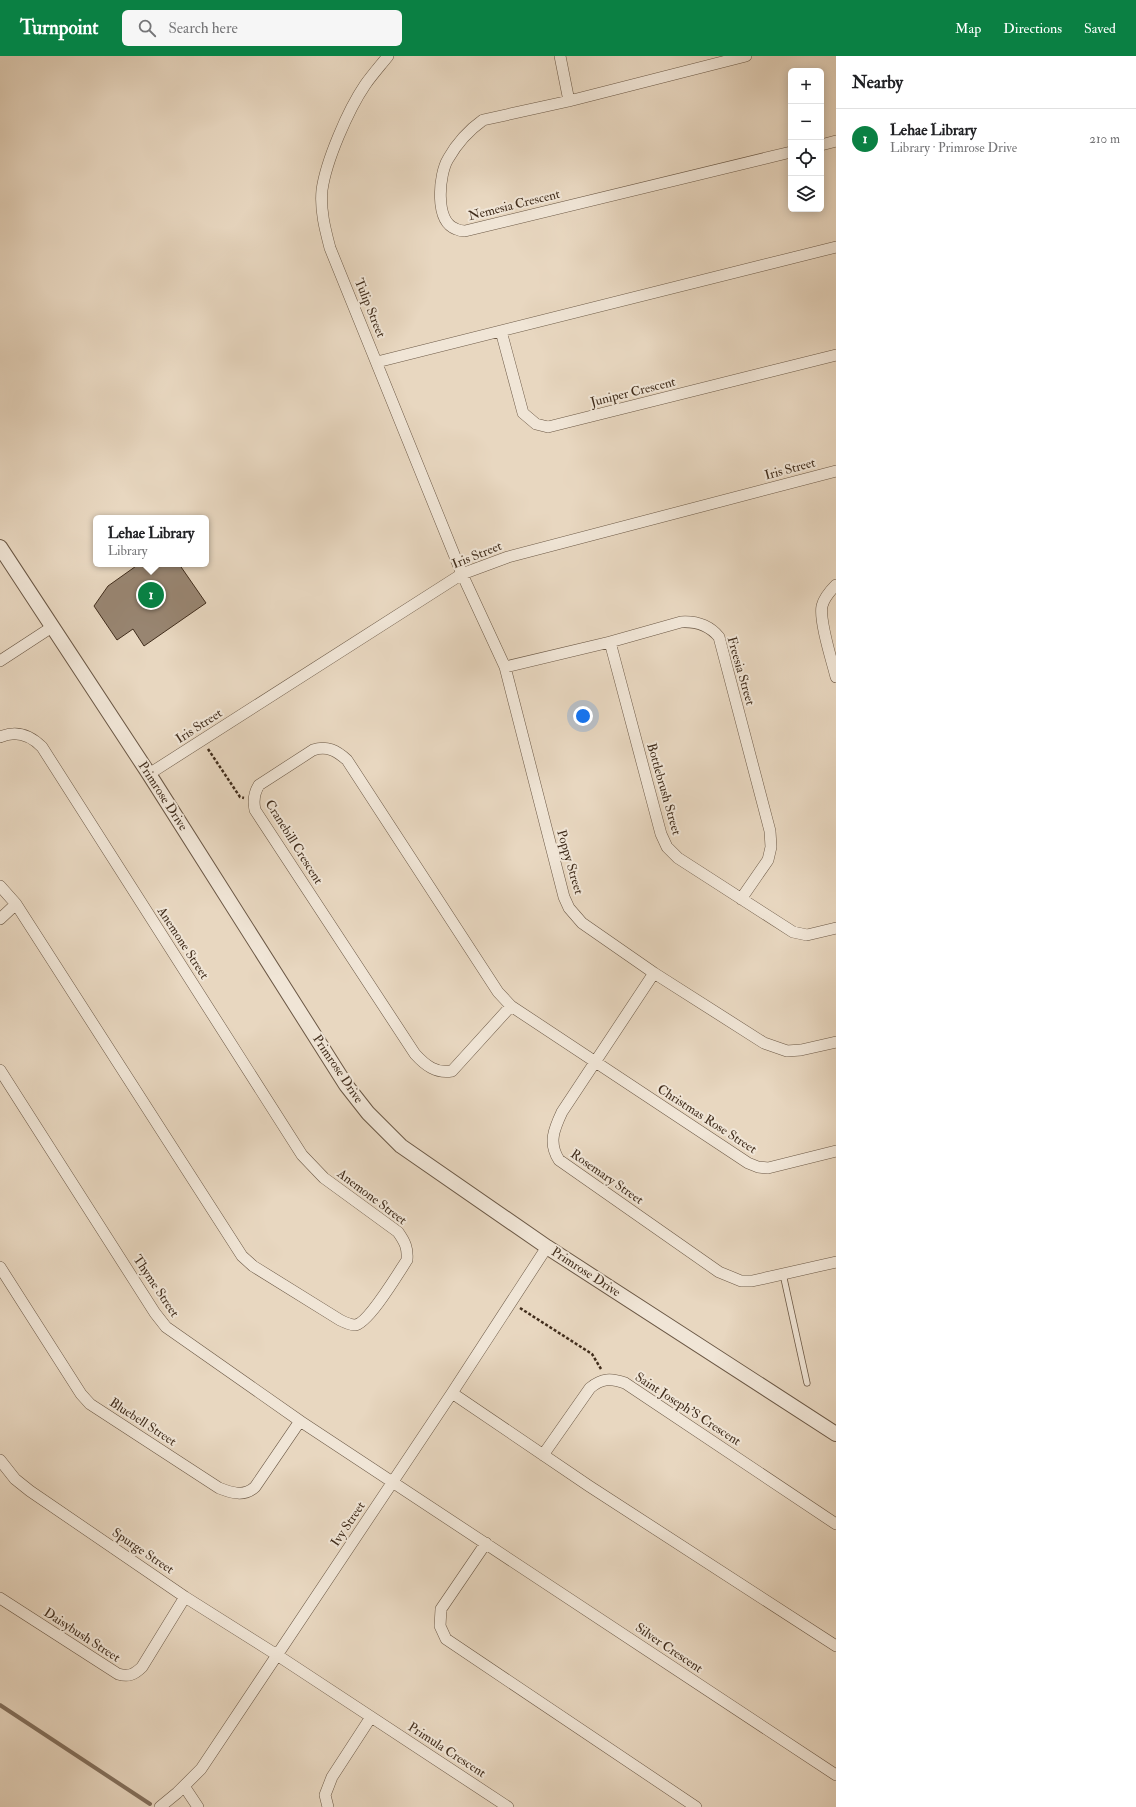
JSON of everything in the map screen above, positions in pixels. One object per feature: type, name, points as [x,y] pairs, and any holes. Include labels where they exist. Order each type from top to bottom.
[{"type":"street","name":"Tulip Street","points":[[388,56],[364,86],[351,111],[328,166],[322,190],[323,221],[330,248],[462,574]]},
{"type":"street","points":[[560,56],[569,101]]},
{"type":"street","name":"Nemesia Crescent","points":[[746,56],[569,101],[483,120],[466,134],[447,159],[441,180],[441,204],[444,215],[449,224],[455,229],[465,231],[788,153]]},
{"type":"street","points":[[824,144],[836,141]]},
{"type":"street","points":[[377,362],[836,247]]},
{"type":"street","name":"Juniper Crescent","points":[[501,330],[523,413],[536,424],[548,427],[836,355]]},
{"type":"street","name":"Iris Street","points":[[149,774],[462,574],[508,557],[836,471]]},
{"type":"street","name":"Primrose Drive","points":[[0,547],[149,774],[346,1085],[368,1113],[401,1146],[547,1247],[836,1434]]},
{"type":"street","name":"Poppy Street","points":[[462,574],[505,667],[564,897],[569,908],[582,923],[654,973],[764,1043],[787,1050],[801,1050],[836,1042]]},
{"type":"street","points":[[836,585],[826,596],[822,607],[822,620],[836,677]]},
{"type":"street","name":"Freesia Street","points":[[505,667],[610,642],[681,622],[690,622],[708,627],[719,638],[770,831],[771,847],[768,860],[741,899]]},
{"type":"street","points":[[0,661],[52,627]]},
{"type":"street","name":"Bottlebrush Street","points":[[610,642],[661,834],[667,847],[678,858],[793,932],[807,935],[836,928]]},
{"type":"street","name":"Anemone Street","points":[[0,737],[13,733],[25,735],[35,740],[42,747],[302,1155],[324,1178],[398,1232],[404,1241],[408,1251],[407,1260],[371,1313],[361,1322],[355,1325],[340,1320],[253,1266],[242,1256],[16,904],[0,886]]},
{"type":"street","name":"Cranebill Crescent","points":[[510,1006],[452,1071],[439,1072],[422,1061],[415,1054],[255,810],[253,802],[259,785],[313,750],[320,748],[327,748],[347,760],[498,992],[510,1006],[595,1062]]},
{"type":"street","points":[[0,919],[16,904]]},
{"type":"street","name":"Rosemary Street","points":[[654,973],[562,1112],[554,1129],[553,1146],[559,1160],[719,1272],[741,1281],[752,1281],[836,1262]]},
{"type":"street","name":"Christmas Rose Street","points":[[595,1062],[738,1158],[758,1167],[768,1168],[836,1151]]},
{"type":"street","name":"Thyme Street","points":[[0,1070],[166,1327],[300,1421],[392,1482]]},
{"type":"street","name":"Ivy Street","points":[[160,1807],[200,1770],[452,1393],[547,1247]]},
{"type":"street","name":"Bluebell Street","points":[[0,1267],[90,1404],[220,1488],[236,1493],[249,1492],[255,1487],[300,1421]]},
{"type":"street","points":[[543,1455],[590,1388],[597,1382],[605,1379]]},
{"type":"street","name":"Saint Joseph'S Crescent","points":[[605,1379],[614,1379],[625,1383],[836,1524]]},
{"type":"street","points":[[452,1393],[543,1455],[836,1646]]},
{"type":"street","name":"Spurge Street","points":[[0,1460],[15,1479],[30,1491],[185,1597],[278,1655]]},
{"type":"street","name":"Silver Crescent","points":[[392,1482],[836,1776]]},
{"type":"street","points":[[486,1543],[441,1609],[440,1626],[446,1639],[696,1807]]},
{"type":"street","name":"Daisybush Street","points":[[0,1598],[118,1674],[124,1676],[135,1674],[142,1667],[185,1597]]},
{"type":"street","name":"Primula Crescent","points":[[278,1655],[508,1807]]},
{"type":"street","points":[[328,1807],[325,1794],[332,1777],[371,1717]]},
{"type":"street","points":[[184,1786],[198,1807]]},
{"type":"lane","points":[[783,1274],[807,1383]]},
{"type":"path","points":[[203,740],[240,797],[253,802]]},
{"type":"path","points":[[511,1302],[592,1354],[605,1379]]},
{"type":"building","points":[[135,567],[181,567],[206,603],[144,646],[133,629],[117,640],[94,606],[108,586]]},
{"type":"waterway","points":[[0,1705],[150,1804]]},
{"type":"place","name":"Lehae Library","points":[[151,595]]}]
